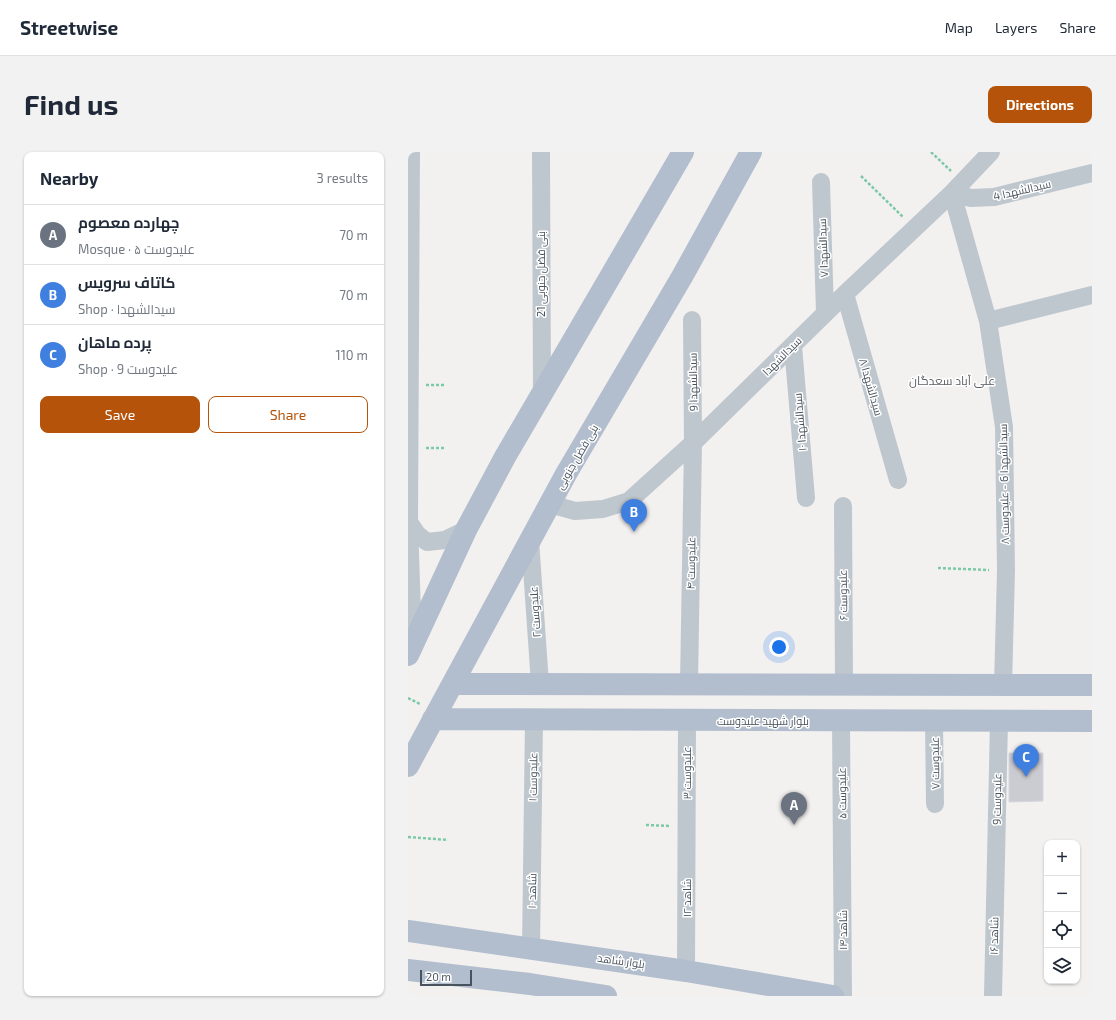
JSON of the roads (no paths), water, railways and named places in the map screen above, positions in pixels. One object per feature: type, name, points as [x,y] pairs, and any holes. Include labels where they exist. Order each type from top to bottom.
[{"type":"main road","points":[[411,650],[466,530],[505,457],[683,152]]},
{"type":"main road","name":"بنی فضل جنوبی","points":[[408,766],[550,504],[683,275],[751,152]]},
{"type":"main road","points":[[498,720],[492,716],[487,704],[490,692],[500,683]]},
{"type":"main road","points":[[453,684],[1092,685]]},
{"type":"main road","name":"بلوار شهید علیدوست","points":[[433,719],[1092,722]]},
{"type":"main road","name":"بلوار شاهد","points":[[408,931],[686,971],[833,996]]},
{"type":"main road","points":[[408,970],[530,990],[606,996]]},
{"type":"street","points":[[411,152],[409,522],[411,650]]},
{"type":"street","name":"بنی فضل جنوبی 21","points":[[541,152],[542,395]]},
{"type":"street","name":"سیدالشهدا","points":[[550,504],[575,511],[603,509],[629,501],[694,443],[844,294],[958,187],[991,152]]},
{"type":"street","name":"سیدالشهدا 4","points":[[958,187],[971,198],[994,197],[1092,173]]},
{"type":"street","name":"سیدالشهدا ۷","points":[[821,182],[825,313]]},
{"type":"street","name":"سیدالشهدا 6 - علیدوست ۸","points":[[958,187],[988,321],[1004,427],[1006,570],[1003,686]]},
{"type":"street","name":"سیدالشهدا ۸","points":[[844,294],[898,480]]},
{"type":"street","points":[[988,321],[1092,295]]},
{"type":"street","name":"سیدالشهدا 9","points":[[692,320],[694,443]]},
{"type":"street","name":"سیدالشهدا ۱۰","points":[[793,346],[806,498]]},
{"type":"street","name":"علیدوست ۴","points":[[689,684],[694,443]]},
{"type":"street","name":"علیدوست ۶","points":[[843,506],[844,684]]},
{"type":"street","points":[[409,522],[417,534],[427,542],[445,540],[466,530]]},
{"type":"street","name":"علیدوست ۲","points":[[530,540],[540,684]]},
{"type":"street","name":"علیدوست ۱","points":[[532,833],[534,720]]},
{"type":"street","name":"علیدوست ۳","points":[[687,721],[687,826]]},
{"type":"street","name":"علیدوست ۷","points":[[934,721],[935,804]]},
{"type":"street","name":"علیدوست 9","points":[[996,876],[999,721]]},
{"type":"street","name":"علیدوست ۵","points":[[841,722],[843,865]]},
{"type":"street","name":"شاهد ۱۲","points":[[686,971],[687,826]]},
{"type":"street","name":"شاهد ۱۰","points":[[531,948],[532,833]]},
{"type":"street","name":"شاهد ۱۴","points":[[842,996],[843,865]]},
{"type":"street","name":"شاهد ۱۶","points":[[993,996],[996,876]]},
{"type":"place","name":"کاتاف سرویس","points":[[634,532]]},
{"type":"place","name":"پرده ماهان","points":[[1026,777]]},
{"type":"place","name":"چهارده معصوم","points":[[794,825]]},
{"type":"district","name":"علی آباد سعدگان","points":[[952,381]]}]
